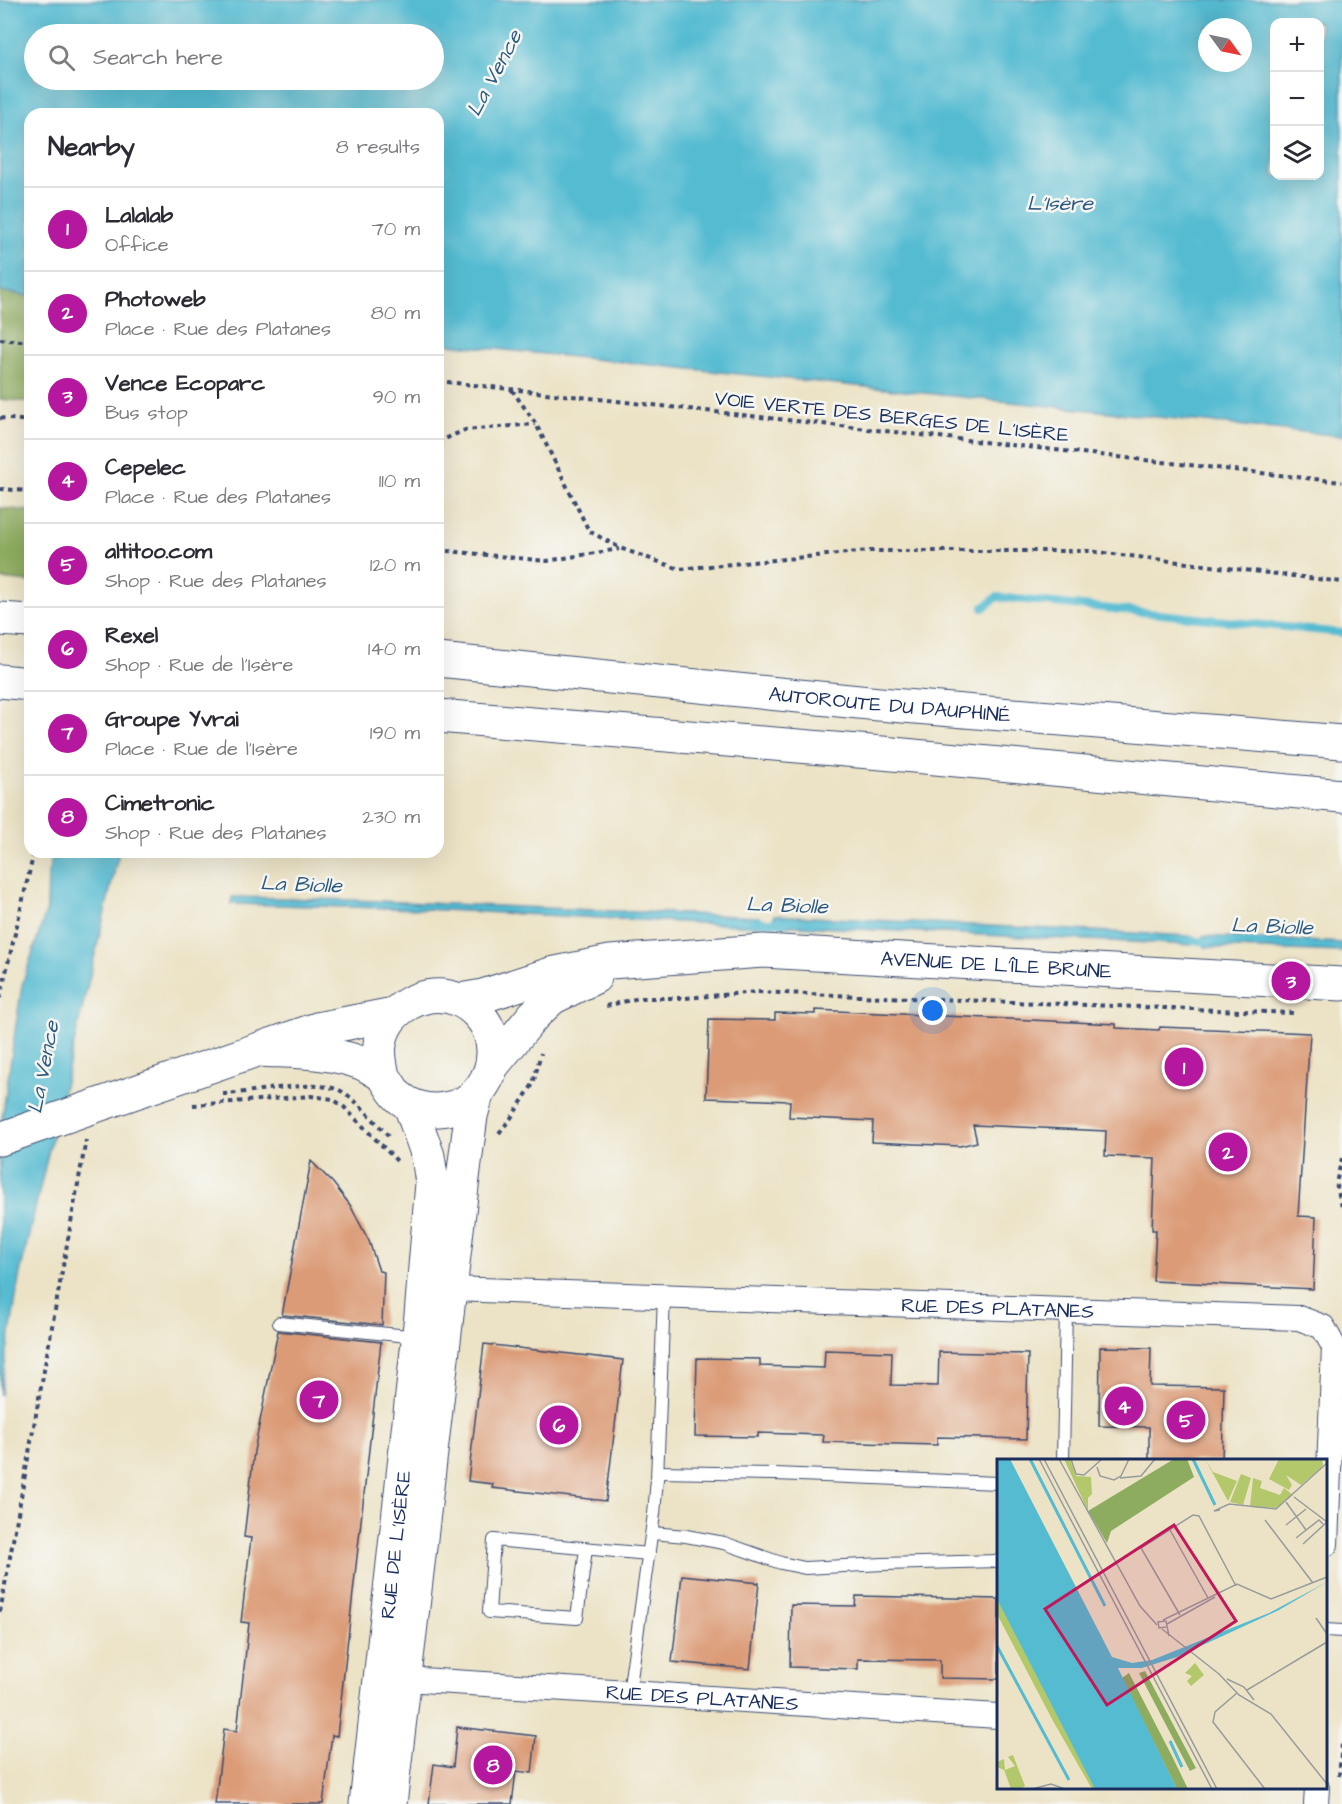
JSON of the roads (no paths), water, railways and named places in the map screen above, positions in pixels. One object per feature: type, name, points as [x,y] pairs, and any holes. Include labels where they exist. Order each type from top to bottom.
[{"type":"main road","points":[[0,619],[24,621]]},
{"type":"main road","name":"AUTOROUTE DU DAUPHINÉ","points":[[444,661],[868,703],[1342,742]]},
{"type":"main road","points":[[0,681],[24,683]]},
{"type":"main road","points":[[444,716],[870,752],[1342,796]]},
{"type":"main road","name":"AVENUE DE L'ÎLE BRUNE","points":[[460,1000],[483,996],[551,974],[610,962],[763,951],[1342,984]]},
{"type":"main road","name":"AVENUE DE L'ÎLE BRUNE","points":[[493,1065],[534,1015],[552,998],[600,975],[651,958]]},
{"type":"main road","points":[[260,1050],[323,1054],[364,1064],[383,1076],[399,1097],[411,1105],[428,1110],[446,1110],[462,1104],[477,1094],[487,1080],[493,1065],[494,1049],[491,1034],[484,1020],[460,1000],[447,996],[418,998],[394,1014],[385,1028],[380,1043],[379,1060],[383,1076]]},
{"type":"main road","points":[[0,1139],[76,1126],[260,1050],[317,1029],[394,1014]]},
{"type":"main road","name":"RUE DE L'ISÈRE","points":[[366,1804],[438,1288],[477,1094]]},
{"type":"main road","name":"RUE DE L'ISÈRE","points":[[411,1105],[428,1156],[432,1183],[438,1288]]},
{"type":"main road","name":"RUE DE L'ISÈRE","points":[[390,1804],[406,1677],[432,1338]]},
{"type":"street","name":"RUE DES PLATANES","points":[[438,1288],[1299,1318],[1323,1327],[1334,1347],[1327,1519]]},
{"type":"street","name":"RUE DES PLATANES","points":[[406,1677],[997,1716]]},
{"type":"street","points":[[1316,1804],[1317,1789]]},
{"type":"lane","points":[[629,1693],[652,1533],[658,1472],[664,1296]]},
{"type":"lane","points":[[1063,1459],[1066,1310]]},
{"type":"lane","points":[[279,1323],[432,1338]]},
{"type":"lane","points":[[658,1472],[997,1483]]},
{"type":"lane","points":[[652,1533],[724,1543],[782,1563],[805,1568],[883,1563],[997,1561]]},
{"type":"lane","points":[[586,1549],[577,1618],[489,1612],[494,1540],[649,1554]]},
{"type":"lane","points":[[1327,1544],[1342,1546]]},
{"type":"water","name":"L'Isère","points":[[0,0],[1342,0],[1342,436],[444,344],[444,108],[24,108],[24,295],[0,291]]},
{"type":"water","name":"La Vence","points":[[52,858],[118,858],[20,1273],[0,1395],[0,1132],[22,985],[47,909],[48,873]]},
{"type":"water","points":[[232,897],[759,917],[758,926],[423,909],[231,904]]},
{"type":"water","points":[[774,915],[1190,936],[1192,945],[774,925]]},
{"type":"water","points":[[1203,936],[1342,943],[1342,952],[1204,947]]},
{"type":"waterway","points":[[983,608],[997,597],[1342,633]]},
{"type":"waterway","name":"La Biolle","points":[[750,921],[783,923]]},
{"type":"waterway","name":"La Biolle","points":[[1184,940],[1211,942]]},
{"type":"place","name":"Vence Ecoparc","points":[[1291,981]]},
{"type":"place","name":"Lalalab","points":[[1184,1067]]},
{"type":"place","name":"Photoweb","points":[[1228,1152]]},
{"type":"place","name":"Groupe Yvrai","points":[[319,1400]]},
{"type":"place","name":"Cepelec","points":[[1124,1406]]},
{"type":"place","name":"altitoo.com","points":[[1186,1420]]},
{"type":"place","name":"Rexel","points":[[559,1425]]},
{"type":"place","name":"Cimetronic","points":[[493,1765]]}]
